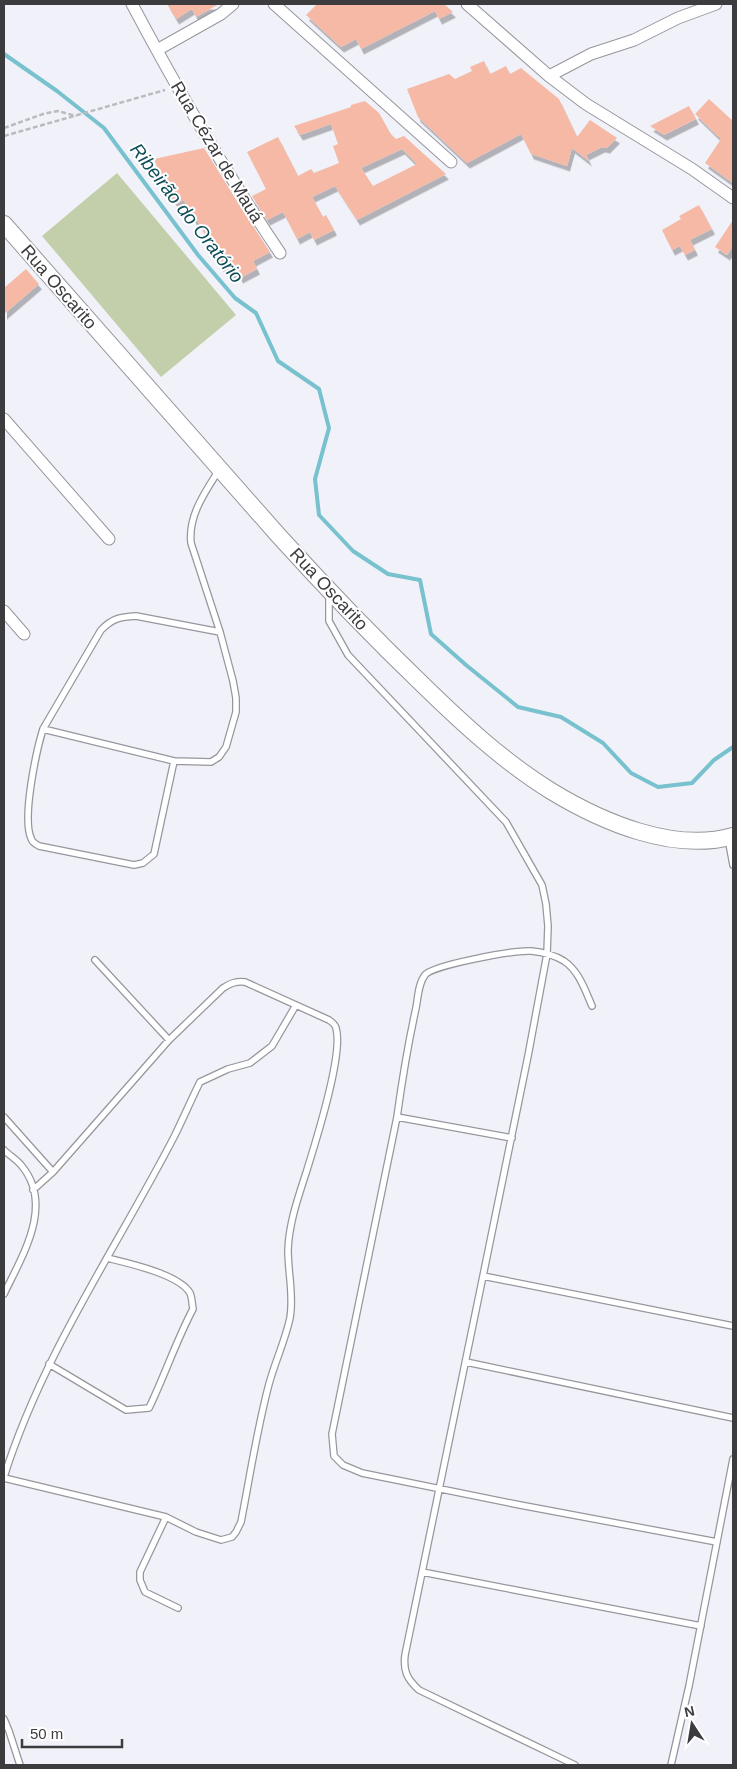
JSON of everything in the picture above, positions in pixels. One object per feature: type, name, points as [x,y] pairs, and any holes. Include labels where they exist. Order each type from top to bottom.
[{"type":"main road","name":"Rua Oscarito","points":[[4,224],[329,591],[443,705],[497,753],[550,791],[592,814],[652,835],[688,842],[730,837]]},
{"type":"street","name":"Rua Cézar de Mauá","points":[[132,4],[176,86],[280,253]]},
{"type":"street","points":[[157,50],[221,14],[233,4]]},
{"type":"street","points":[[274,4],[451,162]]},
{"type":"street","points":[[550,76],[592,54],[634,40],[678,18],[716,4]]},
{"type":"street","points":[[471,7],[550,76],[586,104],[692,169],[733,198]]},
{"type":"street","points":[[4,419],[109,539]]},
{"type":"street","points":[[4,611],[24,634]]},
{"type":"lane","points":[[43,730],[174,761],[211,762],[219,757],[226,746],[236,712],[236,698],[220,632],[191,543],[190,532],[192,521],[204,493],[219,469]]},
{"type":"lane","points":[[329,591],[329,621],[348,655],[506,822],[542,885],[546,904],[548,926],[547,954],[512,1138],[405,1655],[405,1674],[410,1682],[419,1690],[575,1765]]},
{"type":"lane","points":[[174,761],[154,854],[150,860],[134,865],[39,846],[33,843],[28,826],[29,800],[43,730],[101,630],[110,621],[122,617],[136,616],[220,632]]},
{"type":"lane","points":[[730,837],[733,865]]},
{"type":"lane","points":[[592,1006],[582,983],[573,969],[565,962],[547,954],[522,951],[448,965],[425,974],[409,1037],[396,1117],[332,1434],[332,1448],[337,1461],[343,1466],[362,1473],[717,1542]]},
{"type":"lane","points":[[95,960],[169,1040]]},
{"type":"lane","points":[[33,1190],[52,1172],[169,1040],[223,988],[234,982],[245,982],[296,1005],[332,1022],[336,1030],[337,1047],[317,1136],[293,1212],[289,1231],[288,1262],[292,1303],[290,1318],[268,1385],[241,1522],[232,1537],[221,1540],[196,1532],[166,1517],[4,1477],[15,1443],[49,1364],[175,1136],[200,1082],[250,1063],[265,1052],[272,1046],[296,1005]]},
{"type":"lane","points":[[4,1117],[52,1172]]},
{"type":"lane","points":[[396,1117],[512,1138]]},
{"type":"lane","points":[[4,1150],[21,1165],[28,1177],[33,1190],[36,1210],[32,1234],[4,1294]]},
{"type":"lane","points":[[49,1364],[126,1410],[149,1408],[182,1329],[193,1309],[190,1293],[180,1284],[151,1269],[107,1258]]},
{"type":"lane","points":[[483,1276],[733,1326]]},
{"type":"lane","points":[[466,1362],[733,1418]]},
{"type":"lane","points":[[671,1765],[689,1686],[733,1459]]},
{"type":"lane","points":[[166,1517],[140,1572],[140,1580],[145,1592],[178,1608]]},
{"type":"lane","points":[[422,1572],[701,1626]]},
{"type":"lane","points":[[4,1719],[10,1731],[20,1765]]},
{"type":"path","points":[[4,136],[176,86]]},
{"type":"path","points":[[4,128],[43,114],[58,111],[77,116]]},
{"type":"green space","points":[[117,173],[236,315],[161,377],[42,236]]},
{"type":"building","points":[[167,4],[219,4],[196,17],[192,9],[176,19]]},
{"type":"building","points":[[317,4],[448,4],[445,5],[453,12],[439,19],[435,11],[361,49],[356,39],[341,47],[306,15]]},
{"type":"building","points":[[484,61],[490,74],[506,66],[510,74],[521,68],[559,99],[577,137],[590,120],[617,138],[607,148],[602,147],[586,155],[589,161],[572,148],[567,166],[531,154],[521,134],[467,163],[418,117],[407,89],[449,74],[455,79],[472,71],[470,67]]},
{"type":"building","points":[[709,99],[733,121],[733,183],[705,163],[721,139],[695,114]]},
{"type":"building","points":[[365,101],[379,113],[390,133],[396,139],[404,136],[446,174],[357,220],[335,186],[312,197],[323,217],[326,215],[334,230],[314,240],[310,232],[297,239],[283,212],[267,220],[252,196],[266,189],[247,152],[278,137],[298,176],[311,169],[314,173],[339,163],[333,146],[338,144],[331,124],[300,135],[294,126],[351,107],[351,105]],"holes":[[[402,149],[417,164],[373,186],[361,168]]]},
{"type":"building","points":[[689,106],[696,119],[664,135],[650,126]]},
{"type":"building","points":[[204,148],[270,252],[253,261],[257,269],[240,278],[236,270],[228,275],[223,266],[221,267],[215,259],[208,240],[197,220],[195,222],[184,200],[176,204],[167,193],[154,159]]},
{"type":"building","points":[[699,205],[712,229],[690,240],[695,250],[685,255],[680,246],[672,250],[662,230],[681,219],[679,216]]},
{"type":"building","points":[[733,220],[733,246],[727,255],[715,247]]},
{"type":"building","points":[[26,269],[39,284],[4,314],[4,288]]},
{"type":"waterway","name":"Ribeirão do Oratório","points":[[4,54],[57,91],[104,128],[198,255],[235,298],[256,313],[278,361],[319,389],[329,428],[315,479],[319,515],[353,551],[388,574],[420,580],[431,634],[518,707],[561,717],[603,743],[631,773],[658,787],[692,783],[714,760],[733,747]]}]
